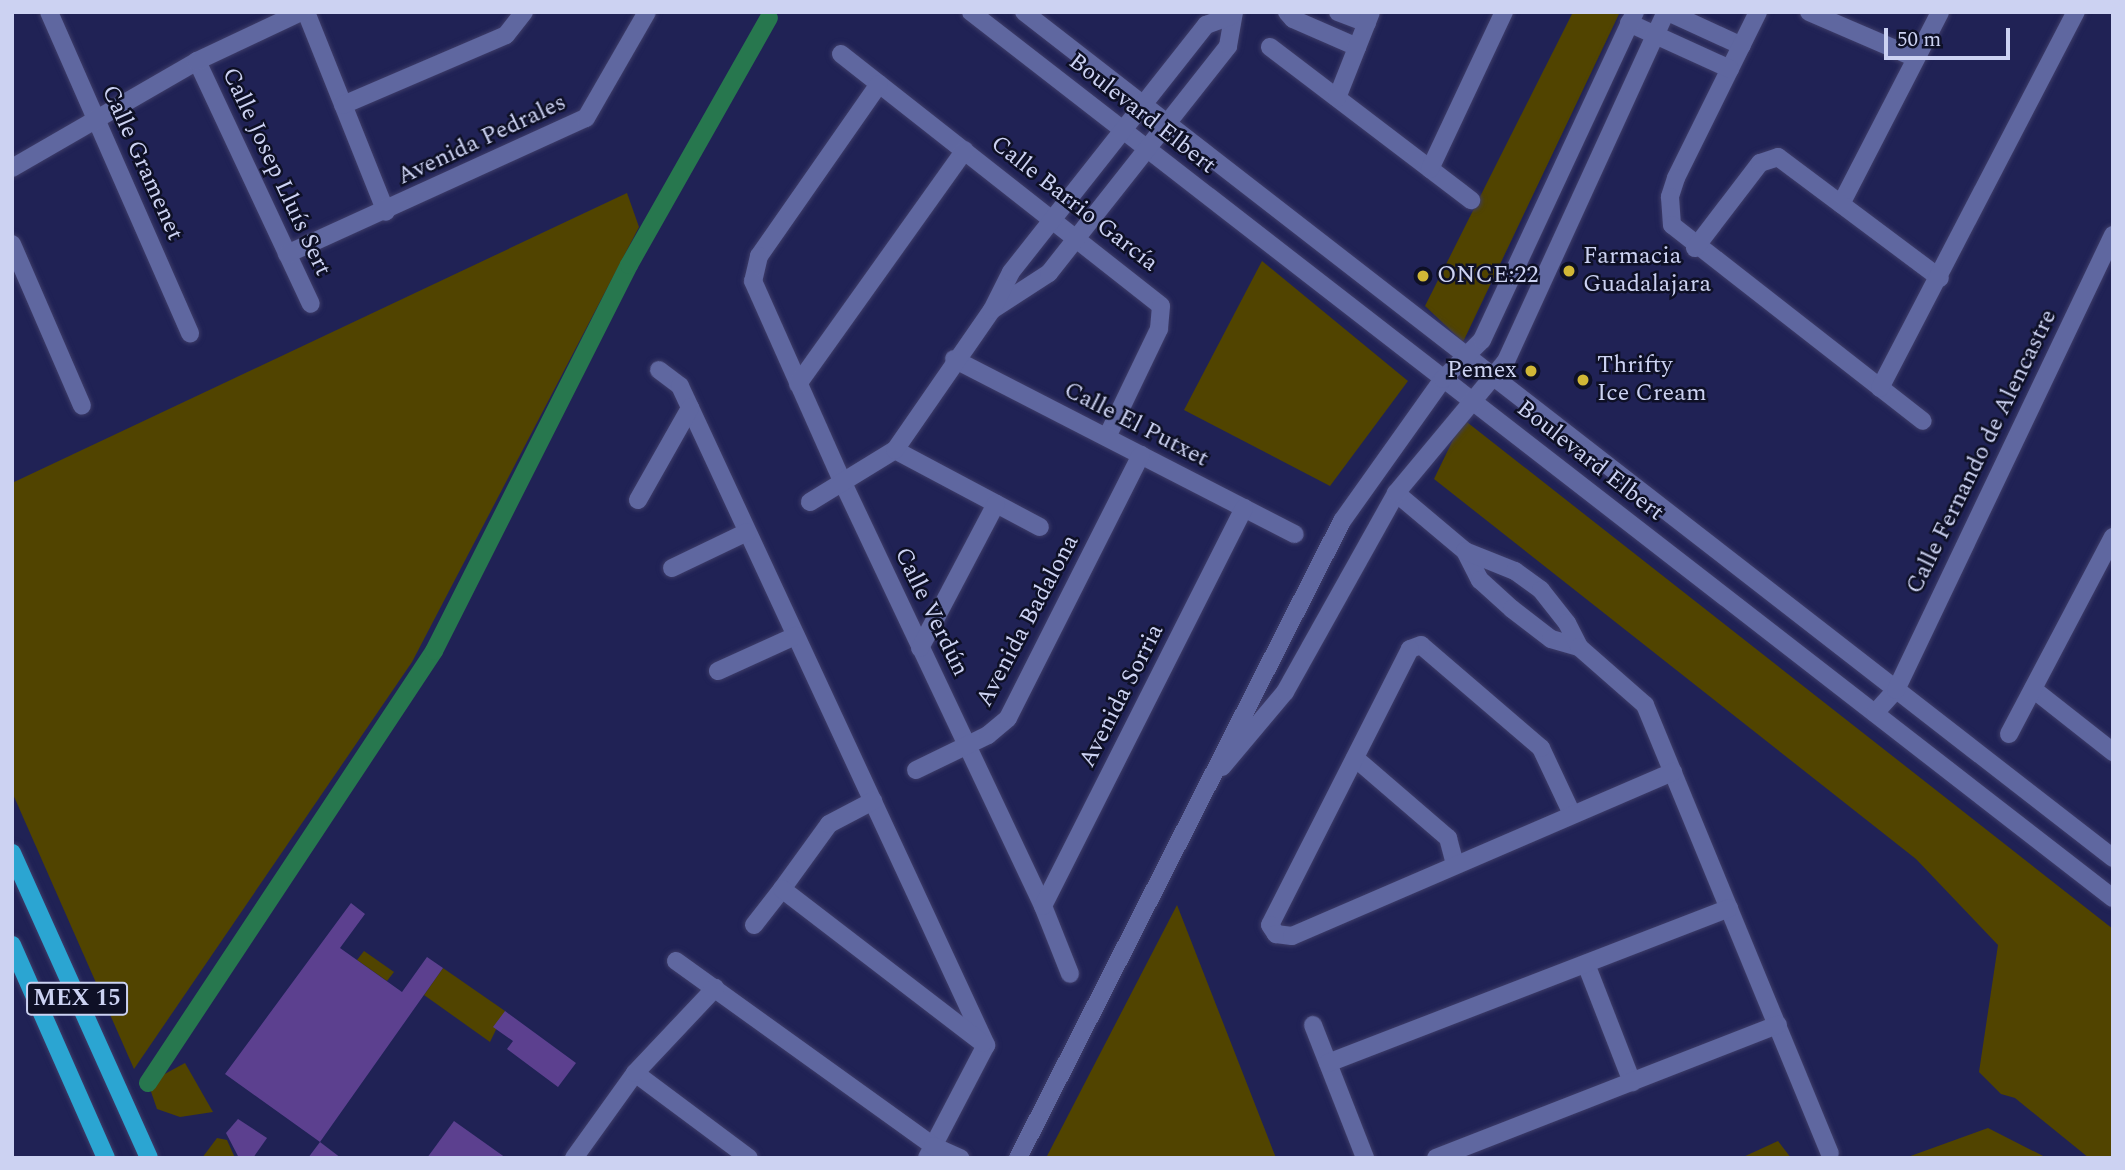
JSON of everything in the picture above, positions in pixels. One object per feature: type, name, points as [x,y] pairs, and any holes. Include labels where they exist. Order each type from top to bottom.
[{"type":"main road","name":"MEX 15","points":[[12,853],[149,1158]]},
{"type":"main road","name":"MEX 15","points":[[12,945],[106,1158]]},
{"type":"street","name":"Calle Gramenet","points":[[49,12],[190,333]]},
{"type":"street","points":[[12,168],[197,61],[303,12],[386,212]]},
{"type":"street","points":[[343,105],[506,36],[524,12]]},
{"type":"street","name":"Avenida Pedrales","points":[[287,254],[386,212],[586,118],[647,12]]},
{"type":"street","name":"Boulevard Elbert","points":[[971,12],[2113,898]]},
{"type":"street","name":"Boulevard Elbert","points":[[1024,12],[2113,858]]},
{"type":"street","points":[[1287,12],[1293,19],[1357,47]]},
{"type":"street","points":[[1337,98],[1369,18],[1338,12]]},
{"type":"street","points":[[1430,169],[1504,12]]},
{"type":"street","points":[[1211,778],[1259,728],[1308,655],[1396,493],[1470,399],[1493,378],[1506,361],[1667,12],[1742,46]]},
{"type":"street","points":[[1758,12],[1670,197],[1672,225],[1695,248],[1923,421]]},
{"type":"street","points":[[1809,12],[1916,58]]},
{"type":"street","points":[[1841,204],[1940,12]]},
{"type":"street","points":[[1880,388],[1940,278],[2076,12]]},
{"type":"street","points":[[810,502],[844,485],[895,450],[954,359],[992,310],[1011,272],[1206,24],[1231,14],[1228,46],[1049,273],[992,310]]},
{"type":"street","points":[[1018,1158],[1211,778],[1240,715],[1342,521],[1443,379],[1468,358],[1482,340],[1632,18],[1655,35],[1730,69]]},
{"type":"street","points":[[1270,47],[1471,200]]},
{"type":"street","name":"Calle Barrio García","points":[[841,54],[1157,300],[1163,313],[1107,437]]},
{"type":"street","name":"Calle Josep Lluís Sert","points":[[197,61],[311,303]]},
{"type":"street","name":"Calle Verdún","points":[[879,84],[753,270],[755,289],[920,648],[1043,906],[1070,974]]},
{"type":"street","points":[[798,384],[965,150]]},
{"type":"street","points":[[1695,248],[1760,163],[1770,157],[1785,161],[1940,278]]},
{"type":"street","name":"Calle Fernando de Alencastre","points":[[1875,713],[1896,690],[2113,235]]},
{"type":"street","points":[[12,244],[82,406]]},
{"type":"street","name":"Calle El Putxet","points":[[954,359],[1295,534]]},
{"type":"street","points":[[659,370],[680,386],[986,1045]]},
{"type":"street","points":[[638,500],[690,408]]},
{"type":"street","points":[[895,450],[1040,527]]},
{"type":"street","name":"Avenida Badalona","points":[[916,770],[988,735],[1008,718],[1141,455]]},
{"type":"street","points":[[1396,493],[1465,551],[1516,571],[1541,590],[1567,623],[1579,647],[1645,705],[1830,1153]]},
{"type":"street","points":[[920,648],[996,504]]},
{"type":"street","name":"Avenida Sorria","points":[[1043,906],[1244,508]]},
{"type":"street","points":[[672,568],[747,532]]},
{"type":"street","points":[[2009,734],[2113,537]]},
{"type":"street","points":[[1465,551],[1480,580],[1512,609],[1551,639],[1579,647]]},
{"type":"street","points":[[718,671],[795,636]]},
{"type":"street","points":[[1572,814],[1541,748],[1421,645],[1409,649],[1270,925],[1276,934],[1292,936],[1673,772]]},
{"type":"street","points":[[2033,689],[2113,752]]},
{"type":"street","points":[[1240,715],[1245,729],[1259,728]]},
{"type":"street","points":[[1354,758],[1448,838],[1455,865]]},
{"type":"street","points":[[754,925],[829,824],[873,801]]},
{"type":"street","points":[[782,889],[986,1045]]},
{"type":"street","points":[[1328,1063],[1729,908]]},
{"type":"street","points":[[676,961],[930,1152],[960,1158]]},
{"type":"street","points":[[1586,964],[1632,1082]]},
{"type":"street","points":[[574,1158],[635,1073],[715,988]]},
{"type":"street","points":[[1313,1025],[1365,1158]]},
{"type":"street","points":[[1436,1158],[1779,1025]]},
{"type":"street","points":[[930,1152],[986,1045]]},
{"type":"street","points":[[635,1073],[737,1154]]},
{"type":"shaded area","points":[[1573,12],[1620,12],[1463,342],[1425,306]]},
{"type":"shaded area","points":[[627,193],[639,227],[412,662],[134,1069],[12,792],[12,483]]},
{"type":"shaded area","points":[[1262,261],[1408,381],[1330,486],[1184,410]]},
{"type":"shaded area","points":[[1463,419],[2113,929],[2113,1158],[2089,1158],[2015,1098],[2001,1094],[1979,1072],[1998,945],[1916,859],[1434,479]]},
{"type":"shaded area","points":[[1177,905],[1276,1158],[1046,1158]]},
{"type":"shaded area","points":[[364,951],[394,972],[387,981],[357,960]]},
{"type":"shaded area","points":[[443,968],[505,1011],[490,1042],[424,995]]},
{"type":"shaded area","points":[[185,1063],[213,1112],[180,1117],[157,1109],[148,1083]]},
{"type":"shaded area","points":[[1988,1128],[2047,1158],[1905,1158]]},
{"type":"shaded area","points":[[217,1138],[227,1140],[235,1158],[202,1158]]},
{"type":"shaded area","points":[[1778,1141],[1791,1158],[1741,1158]]},
{"type":"building","points":[[351,903],[365,914],[340,948],[402,992],[427,957],[443,968],[320,1142],[225,1074]]},
{"type":"building","points":[[505,1011],[576,1063],[558,1087],[507,1049],[513,1041],[493,1027]]},
{"type":"building","points":[[238,1119],[267,1138],[253,1158],[239,1158],[226,1133]]},
{"type":"building","points":[[454,1121],[506,1158],[427,1158]]},
{"type":"building","points":[[320,1142],[341,1158],[308,1158]]},
{"type":"waterway","points":[[148,1083],[434,651],[629,265],[769,18]]},
{"type":"place","name":"Farmacia Guadalajara","points":[[1569,271]]},
{"type":"place","name":"ONCE:22","points":[[1423,276]]},
{"type":"place","name":"Pemex","points":[[1531,371]]},
{"type":"place","name":"Thrifty Ice Cream","points":[[1583,380]]}]
